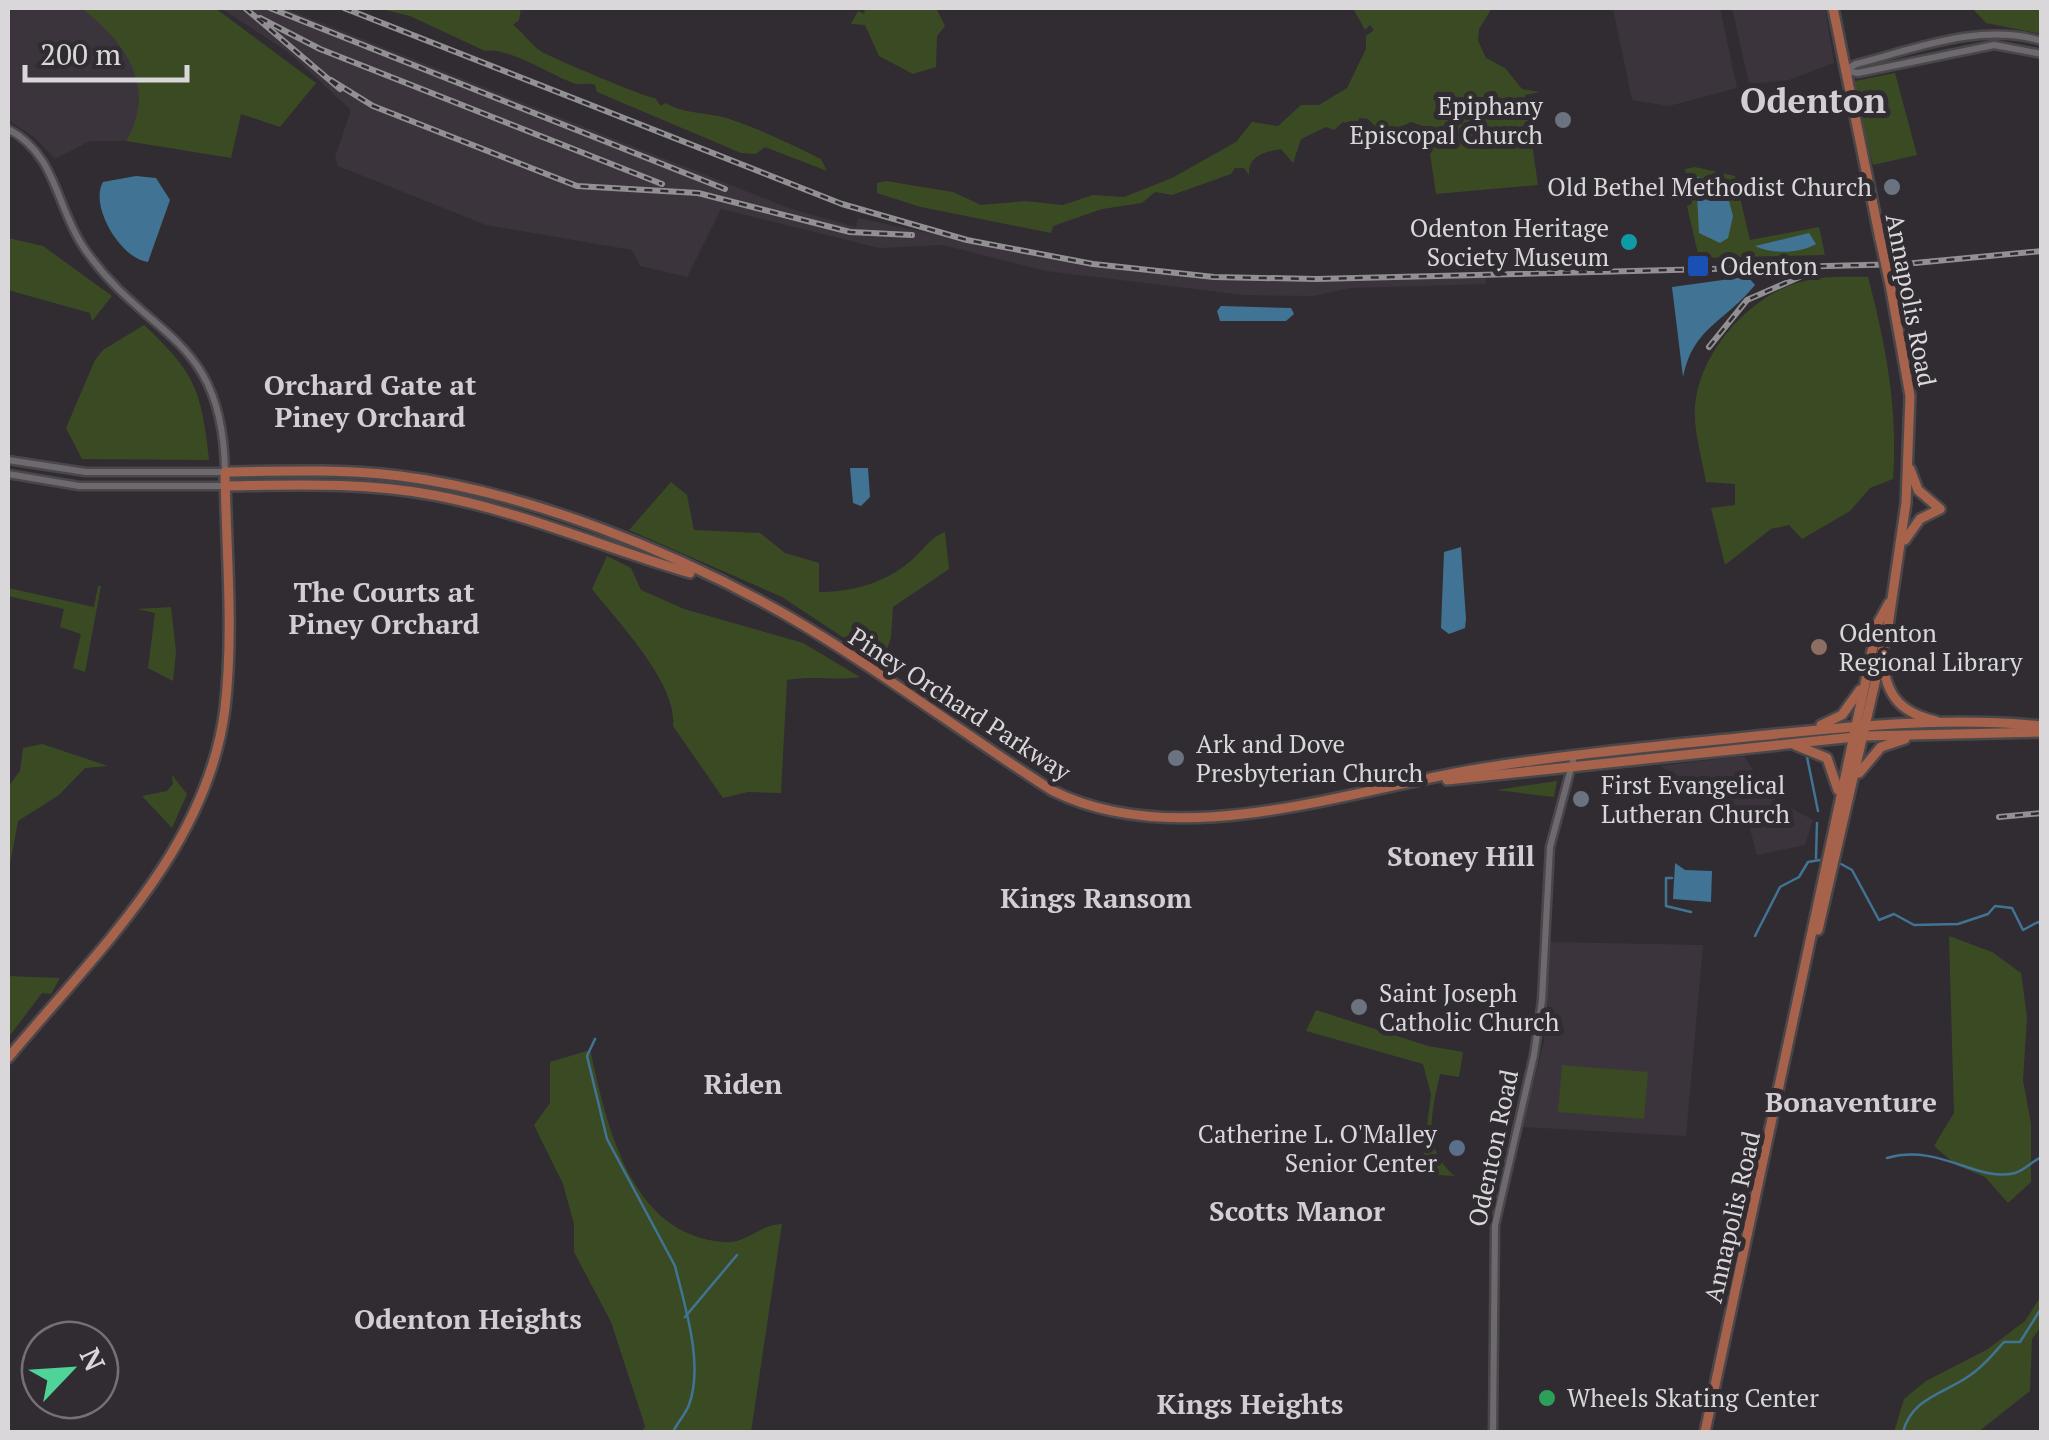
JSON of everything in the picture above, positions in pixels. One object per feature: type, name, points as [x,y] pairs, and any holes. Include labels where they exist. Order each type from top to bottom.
[{"type":"main road","name":"Annapolis Road","points":[[1811,951],[1839,797],[1883,651],[1901,547],[1908,464],[1908,383],[1832,8]]},
{"type":"main road","points":[[1901,547],[1920,519],[1940,509],[1918,490],[1908,464]]},
{"type":"main road","points":[[8,1058],[154,880],[188,827],[205,789],[218,745],[228,670],[225,472]]},
{"type":"main road","name":"Piney Orchard Parkway","points":[[225,472],[359,472],[443,483],[609,534],[720,582],[800,623],[1032,778],[1090,808],[1151,820],[1191,819],[1480,768],[1804,731],[1860,731]]},
{"type":"main road","name":"Piney Orchard Parkway","points":[[226,486],[362,486],[433,495],[502,512],[720,582]]},
{"type":"main road","name":"Annapolis Road","points":[[1704,1432],[1811,951],[1851,799],[1867,674],[1878,624],[1889,602]]},
{"type":"main road","points":[[1883,651],[1885,681],[1896,702],[1918,717],[1948,724]]},
{"type":"main road","points":[[1804,731],[1842,715],[1867,674]]},
{"type":"main road","points":[[1860,731],[1948,724],[2042,729]]},
{"type":"main road","points":[[1860,731],[1926,734],[2042,729]]},
{"type":"main road","name":"Piney Orchard Parkway","points":[[1428,780],[1568,769],[1860,731]]},
{"type":"main road","points":[[1851,799],[1862,767],[1877,750],[1926,734]]},
{"type":"main road","points":[[1788,743],[1816,750],[1826,758],[1835,772],[1839,797]]},
{"type":"street","points":[[1844,71],[1856,64],[1968,36],[2010,34],[2042,41]]},
{"type":"street","points":[[1844,71],[1858,73],[1994,45],[2042,54]]},
{"type":"street","points":[[8,128],[45,160],[68,218],[92,259],[169,332],[200,368],[219,408],[225,472]]},
{"type":"street","name":"Piney Orchard Parkway","points":[[8,460],[86,472],[225,472]]},
{"type":"street","name":"Piney Orchard Parkway","points":[[8,474],[78,486],[226,486]]},
{"type":"street","name":"Odenton Road","points":[[1492,1432],[1495,1224],[1534,1055],[1542,1000],[1550,846],[1574,757]]},
{"type":"shaded area","points":[[8,8],[81,8],[109,28],[130,55],[139,86],[138,121],[126,141],[90,141],[55,159],[34,137],[8,120]]},
{"type":"shaded area","points":[[221,8],[284,8],[791,209],[856,227],[858,218],[1056,260],[1225,278],[1486,277],[1486,284],[1351,288],[1313,296],[1244,295],[1046,271],[943,245],[879,248],[721,209],[687,277],[640,266],[632,250],[486,225],[338,166],[335,157],[351,110],[288,52]]},
{"type":"shaded area","points":[[1613,8],[1720,8],[1737,88],[1669,106],[1632,100]]},
{"type":"shaded area","points":[[1732,8],[1825,8],[1834,63],[1789,80],[1749,84]]},
{"type":"shaded area","points":[[1744,756],[1769,796],[1813,820],[1805,845],[1757,855],[1746,814],[1660,766]]},
{"type":"shaded area","points":[[1549,942],[1703,945],[1686,1136],[1522,1127],[1544,1042]]},
{"type":"green space","points":[[81,8],[215,8],[316,83],[280,127],[241,114],[231,158],[126,141],[139,102],[132,67],[111,35]]},
{"type":"green space","points":[[377,8],[521,8],[519,20],[513,25],[542,52],[655,98],[661,106],[665,103],[754,128],[821,159],[827,171],[765,147],[756,154],[741,153],[597,92],[595,85],[573,83],[505,53],[485,51],[410,16]]},
{"type":"green space","points":[[865,8],[936,8],[945,26],[937,36],[936,67],[913,74],[879,56],[865,25],[851,24],[858,11],[864,14]]},
{"type":"green space","points":[[1353,8],[1492,8],[1479,29],[1478,41],[1486,58],[1505,68],[1522,89],[1540,92],[1525,95],[1538,185],[1436,194],[1426,127],[1411,122],[1383,134],[1368,119],[1359,118],[1357,125],[1343,122],[1334,130],[1326,127],[1301,139],[1293,163],[1281,149],[1269,152],[1254,159],[1249,175],[1244,168],[1235,168],[1231,174],[1172,195],[1155,192],[1142,203],[1102,209],[1053,226],[1051,233],[921,207],[877,193],[877,183],[886,181],[953,192],[981,205],[1025,201],[1063,205],[1093,195],[1124,197],[1172,178],[1236,142],[1252,122],[1278,126],[1301,105],[1319,105],[1347,88],[1366,49],[1366,36],[1374,30],[1370,25],[1365,30]]},
{"type":"green space","points":[[1972,8],[2041,8],[2041,34],[1986,23]]},
{"type":"green space","points":[[1895,73],[1917,155],[1873,165],[1852,87],[1855,81]]},
{"type":"green space","points":[[1695,167],[1735,176],[1750,240],[1819,227],[1825,255],[1699,258],[1687,206],[1692,204],[1685,169]]},
{"type":"green space","points":[[8,238],[43,246],[112,296],[92,321],[90,313],[8,290]]},
{"type":"green space","points":[[1868,277],[1889,377],[1894,427],[1893,479],[1870,488],[1850,511],[1802,539],[1789,525],[1771,529],[1725,565],[1711,508],[1735,505],[1735,484],[1706,482],[1695,424],[1699,384],[1708,363],[1735,324],[1772,294],[1814,279]]},
{"type":"green space","points":[[144,325],[175,357],[193,385],[203,416],[209,460],[82,459],[66,428],[95,360],[103,350]]},
{"type":"green space","points":[[671,482],[687,495],[694,530],[760,533],[785,553],[819,563],[819,592],[858,588],[882,579],[905,566],[945,532],[949,569],[893,607],[891,638],[882,663],[782,597],[629,530]]},
{"type":"green space","points":[[607,556],[631,568],[641,590],[684,609],[803,643],[860,677],[787,680],[781,793],[748,792],[723,798],[673,726],[672,709],[656,673],[592,589]]},
{"type":"green space","points":[[98,586],[85,672],[73,668],[81,634],[60,627],[64,609],[8,596],[8,588],[94,607]]},
{"type":"green space","points":[[171,607],[176,652],[173,681],[148,668],[155,613],[137,609]]},
{"type":"green space","points":[[42,744],[108,766],[85,768],[59,795],[18,821],[8,875],[8,787],[20,771],[23,748]]},
{"type":"green space","points":[[172,775],[187,794],[172,828],[142,796],[167,791],[173,784]]},
{"type":"green space","points":[[1557,781],[1554,797],[1496,790]]},
{"type":"green space","points":[[1949,936],[1992,952],[2021,973],[2027,1017],[2023,1080],[2031,1124],[2031,1182],[2008,1203],[1985,1177],[1956,1165],[1934,1146],[1954,1113]]},
{"type":"green space","points":[[8,976],[60,978],[51,994],[42,993],[8,1038]]},
{"type":"green space","points":[[1316,1010],[1428,1046],[1463,1052],[1459,1077],[1440,1074],[1432,1115],[1437,1154],[1455,1176],[1421,1174],[1431,1094],[1423,1064],[1306,1031]]},
{"type":"green space","points":[[590,1050],[605,1110],[628,1172],[666,1220],[692,1235],[725,1242],[782,1224],[751,1432],[642,1432],[645,1426],[611,1322],[574,1252],[574,1224],[563,1184],[534,1125],[550,1103],[550,1062]]},
{"type":"green space","points":[[1562,1065],[1648,1072],[1644,1119],[1558,1112]]},
{"type":"green space","points":[[2041,1296],[2041,1327],[2032,1339],[2030,1391],[1978,1432],[1894,1432],[1904,1399],[1926,1381],[1988,1349],[2025,1321]]},
{"type":"water","points":[[136,176],[156,178],[170,200],[148,262],[138,259],[118,242],[100,204],[103,182]]},
{"type":"water","points":[[1696,176],[1726,190],[1733,216],[1728,238],[1720,243],[1699,233]]},
{"type":"water","points":[[1809,233],[1816,244],[1802,250],[1777,252],[1755,246]]},
{"type":"water","points":[[1749,278],[1755,285],[1702,336],[1683,377],[1672,287]]},
{"type":"water","points":[[1221,306],[1291,308],[1294,314],[1286,321],[1220,321],[1217,311]]},
{"type":"water","points":[[850,468],[868,468],[870,497],[861,506],[853,503]]},
{"type":"water","points":[[1461,547],[1465,628],[1449,634],[1441,628],[1444,552]]},
{"type":"water","points":[[1675,863],[1685,870],[1712,871],[1711,902],[1673,899]]},
{"type":"waterway","points":[[1807,757],[1818,811]]},
{"type":"waterway","points":[[1816,858],[1817,823]]},
{"type":"waterway","points":[[1755,936],[1780,887],[1799,877],[1808,862],[1820,860]]},
{"type":"waterway","points":[[1841,864],[1852,870],[1879,920],[1894,914],[1914,925],[1958,924],[1988,914],[1995,906],[2012,908],[2023,930],[2038,922],[2042,925]]},
{"type":"waterway","points":[[1672,878],[1666,878],[1666,906],[1691,912]]},
{"type":"waterway","points":[[595,1039],[587,1056],[607,1139],[675,1266],[688,1317],[694,1354],[693,1389],[673,1432]]},
{"type":"waterway","points":[[1887,1158],[1924,1155],[2001,1175],[2019,1172],[2042,1157]]},
{"type":"waterway","points":[[685,1317],[737,1255]]},
{"type":"waterway","points":[[1903,1432],[1921,1404],[1974,1372],[2004,1342],[2020,1342],[2042,1307]]},
{"type":"railway","points":[[245,8],[340,89]]},
{"type":"railway","points":[[270,8],[725,189]]},
{"type":"railway","points":[[344,8],[842,204],[967,240],[1093,264],[1214,277],[1316,279],[1904,264],[2042,251]]},
{"type":"railway","points":[[260,18],[320,49],[662,184]]},
{"type":"railway","points":[[331,80],[373,106],[577,186],[698,193],[850,232],[912,235]]},
{"type":"railway","points":[[1709,347],[1747,300],[1804,275]]},
{"type":"railway","points":[[1999,817],[2042,813]]},
{"type":"place","name":"Epiphany Episcopal Church","points":[[1563,120]]},
{"type":"place","name":"Old Bethel Methodist Church","points":[[1892,187]]},
{"type":"place","name":"Odenton Heritage Society Museum","points":[[1629,242]]},
{"type":"place","name":"Odenton","points":[[1698,266]]},
{"type":"place","name":"Odenton Regional Library","points":[[1819,647]]},
{"type":"place","name":"Ark and Dove Presbyterian Church","points":[[1176,758]]},
{"type":"place","name":"First Evangelical Lutheran Church","points":[[1581,799]]},
{"type":"place","name":"Saint Joseph Catholic Church","points":[[1359,1007]]},
{"type":"place","name":"Catherine L. O'Malley Senior Center","points":[[1457,1148]]},
{"type":"place","name":"Wheels Skating Center","points":[[1547,1398]]},
{"type":"district","name":"Odenton","points":[[1813,101]]},
{"type":"district","name":"Orchard Gate at Piney Orchard","points":[[370,401]]},
{"type":"district","name":"The Courts at Piney Orchard","points":[[384,608]]},
{"type":"district","name":"Stoney Hill","points":[[1461,856]]},
{"type":"district","name":"Kings Ransom","points":[[1096,898]]},
{"type":"district","name":"Riden","points":[[743,1084]]},
{"type":"district","name":"Bonaventure","points":[[1851,1102]]},
{"type":"district","name":"Scotts Manor","points":[[1297,1211]]},
{"type":"district","name":"Odenton Heights","points":[[468,1319]]},
{"type":"district","name":"Kings Heights","points":[[1250,1404]]}]
